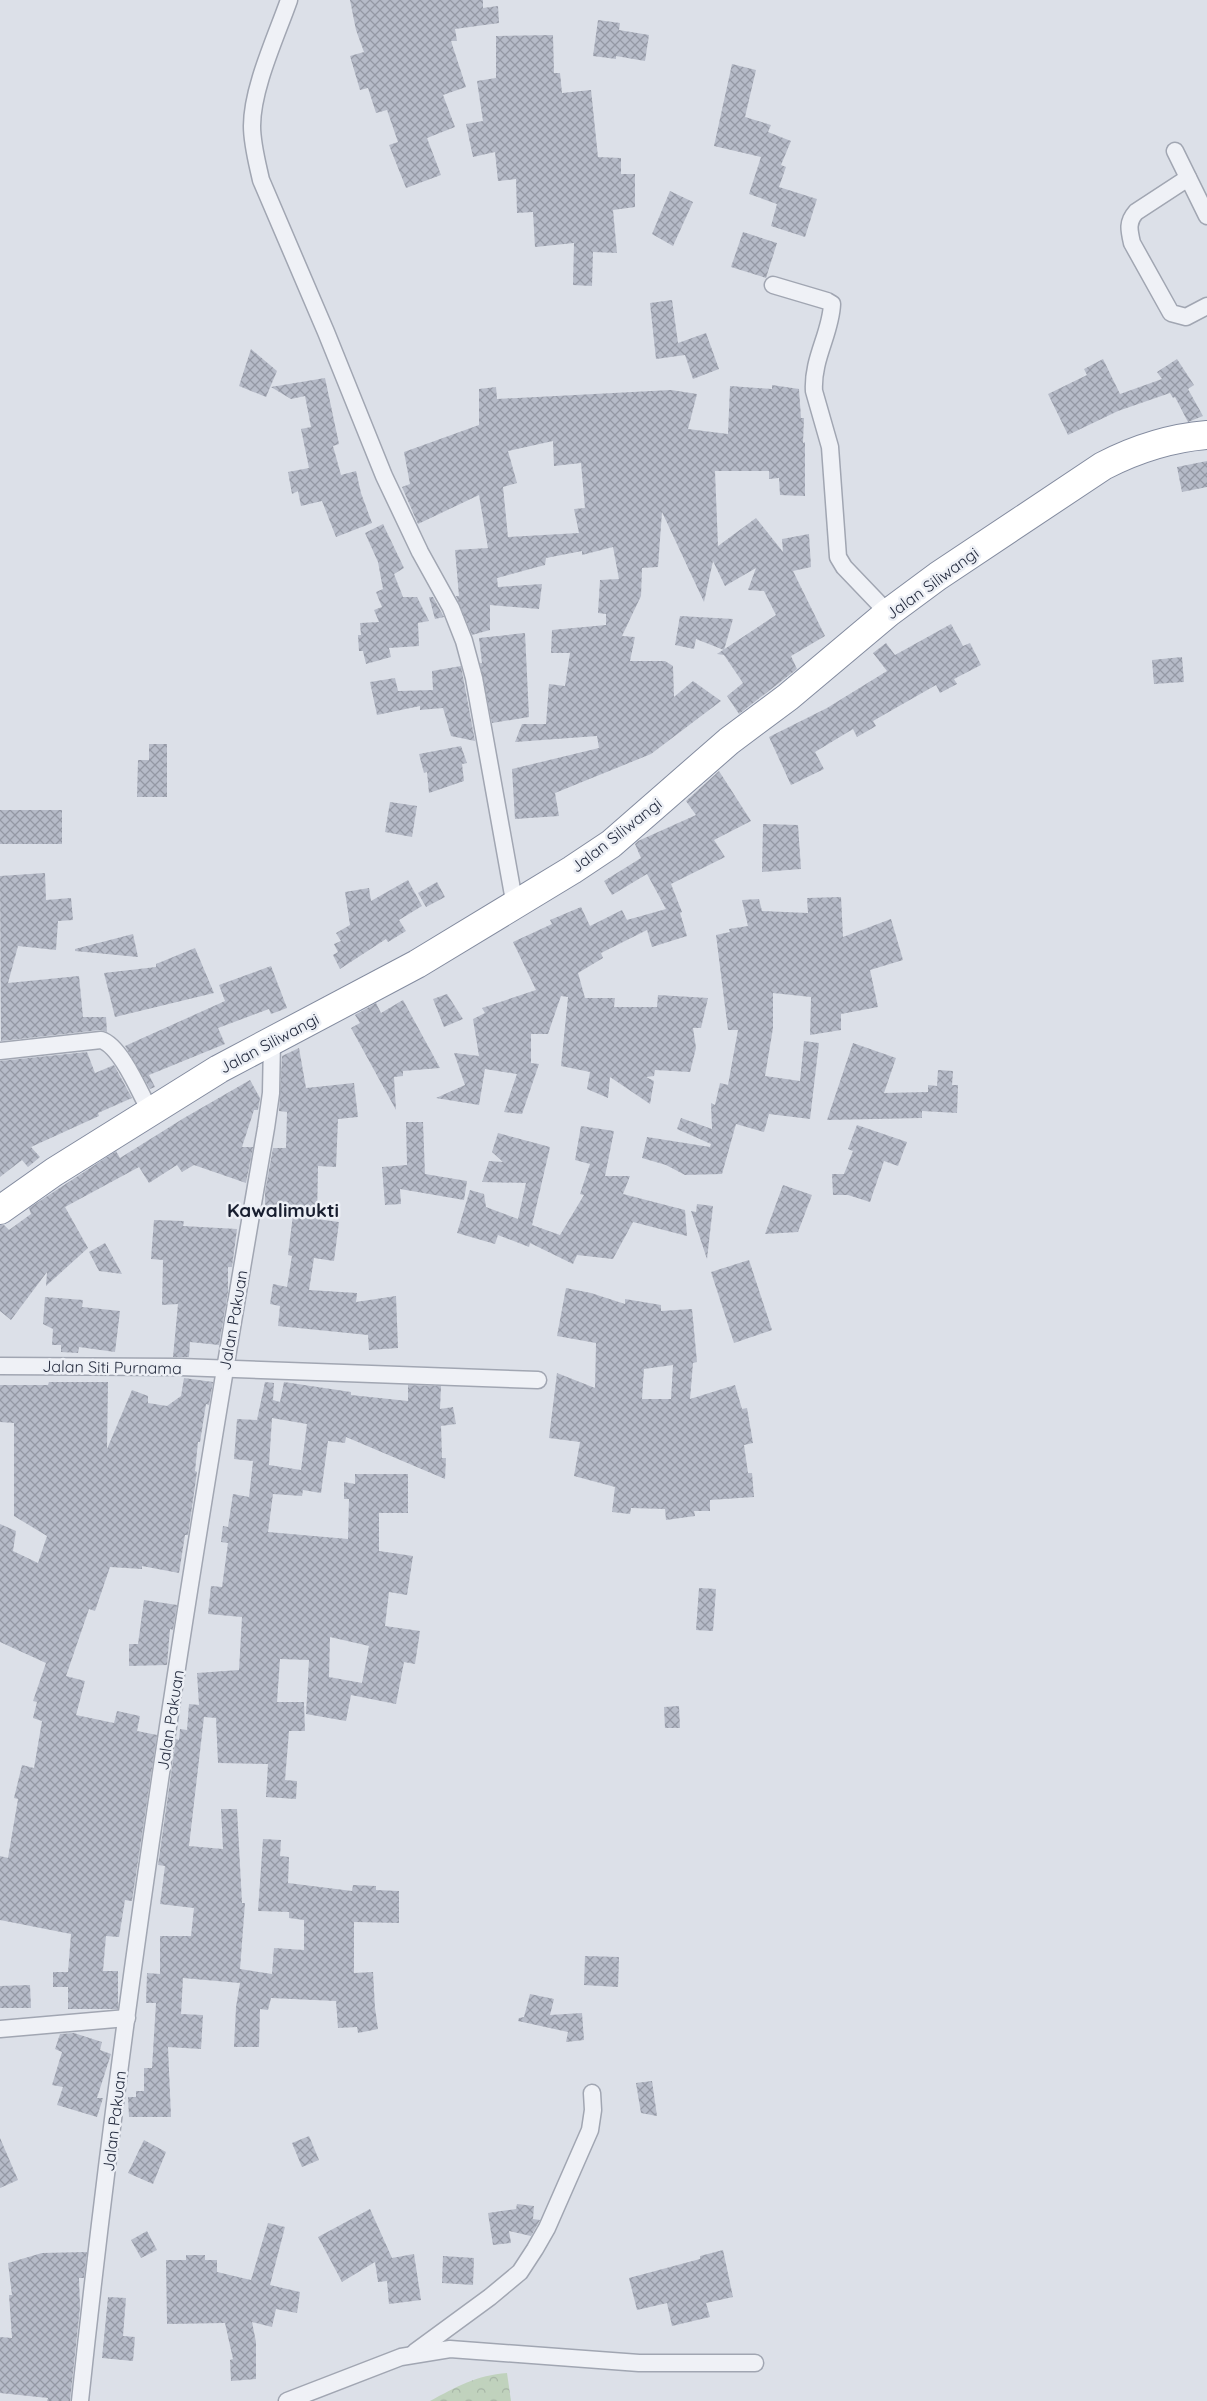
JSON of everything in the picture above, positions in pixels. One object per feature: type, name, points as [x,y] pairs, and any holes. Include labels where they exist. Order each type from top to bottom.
[{"type":"highway","name":"Jalan Siliwangi","points":[[0,1210],[54,1172],[150,1111],[272,1041],[417,964],[515,906],[610,844],[729,741],[788,697],[888,613],[938,576],[1103,466],[1131,452],[1170,440],[1207,435]]},
{"type":"street","points":[[289,0],[255,98],[252,126],[255,154],[262,180],[326,332],[376,459],[420,552],[451,608],[464,641],[474,678],[515,906]]},
{"type":"street","points":[[1175,152],[1207,216]]},
{"type":"street","points":[[1188,178],[1136,212],[1130,218],[1129,232],[1132,242],[1171,313],[1186,317],[1207,306]]},
{"type":"street","points":[[773,285],[832,304],[816,365],[814,391],[830,447],[838,557],[844,568],[888,613]]},
{"type":"street","points":[[0,1051],[101,1040],[106,1042],[117,1053],[150,1111]]},
{"type":"street","name":"Jalan Pakuan","points":[[80,2401],[91,2301],[163,1764],[224,1369],[266,1128],[271,1093],[272,1041]]},
{"type":"street","name":"Jalan Siti Purnama","points":[[0,1366],[224,1369],[538,1380]]},
{"type":"street","points":[[0,2029],[128,2018]]},
{"type":"street","points":[[413,2353],[490,2297],[520,2272],[547,2228],[590,2130],[593,2110],[592,2093]]},
{"type":"street","points":[[287,2401],[413,2353],[450,2349],[631,2362],[755,2363]]},
{"type":"green space","points":[[507,2373],[511,2401],[430,2401],[476,2379]]},
{"type":"building","points":[[350,0],[483,0],[483,8],[498,6],[499,23],[455,29],[457,41],[451,41],[466,87],[443,95],[455,127],[427,138],[441,175],[406,188],[389,145],[398,142],[387,110],[376,113],[368,88],[360,90],[350,56],[364,52],[356,30]]},
{"type":"building","points":[[598,20],[620,23],[619,30],[649,35],[645,61],[616,56],[616,59],[593,56]]},
{"type":"building","points":[[553,35],[554,73],[560,73],[562,93],[591,90],[598,157],[621,158],[621,174],[635,174],[635,207],[613,210],[617,253],[593,252],[592,286],[573,285],[574,243],[535,247],[533,212],[517,213],[516,179],[498,181],[495,152],[473,157],[466,124],[483,121],[477,81],[496,78],[496,36]]},
{"type":"building","points":[[732,64],[756,70],[745,117],[771,125],[768,132],[791,141],[781,165],[786,167],[779,187],[817,199],[805,237],[771,226],[777,204],[749,194],[761,157],[714,146]]},
{"type":"building","points":[[670,191],[693,202],[673,246],[652,234]]},
{"type":"building","points":[[743,232],[777,243],[766,278],[731,267]]},
{"type":"building","points":[[672,300],[678,343],[706,333],[719,369],[693,379],[685,355],[656,359],[650,303]]},
{"type":"building","points":[[251,349],[277,371],[266,397],[239,386]]},
{"type":"building","points":[[1103,359],[1120,394],[1162,379],[1157,372],[1177,359],[1194,385],[1188,389],[1203,416],[1188,422],[1175,397],[1173,398],[1170,393],[1118,411],[1068,435],[1048,394],[1087,375],[1084,369]]},
{"type":"building","points":[[325,378],[339,444],[333,446],[341,475],[356,471],[361,493],[372,523],[336,537],[322,501],[301,506],[298,491],[292,494],[288,472],[309,468],[301,429],[311,427],[305,396],[291,399],[271,387]]},
{"type":"building","points":[[772,385],[799,389],[801,418],[804,418],[805,496],[780,495],[779,478],[769,479],[769,471],[715,471],[718,546],[756,518],[783,552],[782,539],[809,534],[811,567],[793,571],[825,636],[791,656],[797,669],[739,714],[727,696],[743,683],[724,655],[717,654],[776,615],[764,591],[748,590],[756,568],[725,586],[713,561],[704,602],[662,512],[658,567],[642,568],[641,596],[622,636],[635,637],[630,661],[665,661],[673,666],[674,697],[693,681],[721,701],[651,754],[555,793],[559,816],[515,819],[512,769],[599,748],[597,736],[515,742],[522,724],[546,724],[549,684],[565,686],[570,653],[551,653],[552,630],[606,625],[606,614],[598,613],[600,580],[619,579],[613,547],[582,555],[582,551],[546,558],[545,565],[497,578],[498,587],[542,584],[539,609],[490,605],[490,630],[472,635],[456,596],[459,596],[455,550],[488,548],[479,495],[418,524],[402,487],[410,484],[404,452],[479,425],[479,389],[496,387],[497,399],[671,390],[697,394],[688,429],[728,434],[730,386],[772,389]],"holes":[[[553,441],[554,466],[581,463],[585,508],[574,509],[579,533],[508,537],[503,487],[517,483],[508,451]]]},
{"type":"building","points":[[1207,461],[1207,487],[1182,492],[1177,467]]},
{"type":"building","points":[[383,524],[404,568],[394,574],[403,597],[417,597],[429,621],[418,623],[419,646],[389,648],[391,657],[366,664],[363,651],[359,651],[358,635],[361,635],[360,623],[379,622],[374,610],[382,607],[376,592],[383,589],[378,562],[365,533]]},
{"type":"building","points":[[429,597],[433,597],[444,617],[435,619]]},
{"type":"building","points":[[680,616],[733,619],[724,650],[696,639],[694,649],[675,645]]},
{"type":"building","points":[[951,624],[963,646],[970,643],[981,665],[954,679],[957,684],[940,693],[936,685],[873,721],[876,726],[857,737],[853,729],[815,752],[824,769],[791,785],[769,737],[827,708],[887,671],[873,653],[886,643],[895,655]]},
{"type":"building","points":[[525,633],[529,717],[492,723],[480,663],[482,663],[479,638]]},
{"type":"building","points":[[1182,657],[1184,682],[1154,684],[1152,660]]},
{"type":"building","points":[[461,666],[475,741],[451,736],[443,708],[420,710],[420,706],[377,715],[370,682],[395,678],[398,691],[433,690],[432,671]]},
{"type":"building","points":[[149,744],[167,744],[167,797],[137,797],[138,760],[149,760]]},
{"type":"building","points":[[461,746],[467,763],[462,764],[464,781],[429,793],[427,772],[424,773],[419,754]]},
{"type":"building","points":[[719,771],[751,821],[714,840],[725,857],[671,884],[682,912],[680,913],[687,936],[652,947],[647,930],[601,953],[603,958],[578,973],[585,998],[615,998],[614,1007],[657,1007],[658,995],[708,998],[701,1028],[693,1028],[696,1048],[690,1072],[655,1070],[654,1076],[646,1077],[654,1081],[650,1104],[610,1077],[608,1098],[587,1089],[590,1072],[561,1066],[568,997],[561,996],[548,1034],[531,1034],[531,1063],[539,1064],[522,1114],[504,1112],[517,1074],[485,1069],[479,1105],[436,1098],[465,1085],[454,1053],[479,1056],[473,1019],[485,1013],[482,1008],[536,990],[513,942],[552,924],[550,920],[581,907],[590,926],[622,910],[627,920],[666,909],[647,874],[612,895],[604,881],[641,858],[635,844],[638,841],[696,815],[686,801]]},
{"type":"building","points":[[390,802],[417,806],[412,837],[385,832]]},
{"type":"building","points":[[0,810],[62,810],[62,844],[0,844]]},
{"type":"building","points":[[763,824],[798,825],[801,869],[762,872]]},
{"type":"building","points":[[45,873],[46,900],[71,898],[73,920],[58,921],[56,950],[18,946],[8,983],[79,976],[83,1017],[106,1017],[107,1032],[100,1030],[1,1041],[0,876]]},
{"type":"building","points":[[408,880],[422,906],[399,920],[406,931],[388,942],[386,939],[340,969],[333,955],[338,952],[334,944],[341,941],[336,933],[350,925],[345,892],[369,888],[371,901]]},
{"type":"building","points":[[437,882],[445,897],[426,907],[418,893]]},
{"type":"building","points":[[841,897],[843,937],[891,919],[903,960],[870,970],[878,1007],[841,1014],[841,1030],[810,1035],[811,997],[773,993],[773,1028],[765,1076],[800,1081],[804,1041],[819,1043],[810,1119],[769,1114],[764,1132],[736,1124],[722,1174],[685,1175],[666,1165],[642,1158],[647,1137],[710,1147],[711,1144],[677,1129],[681,1118],[712,1129],[711,1103],[715,1105],[720,1083],[728,1085],[738,1030],[728,1030],[716,935],[730,932],[729,929],[748,926],[742,900],[759,899],[762,911],[808,913],[807,898]]},
{"type":"building","points":[[133,934],[138,957],[75,951],[75,949]]},
{"type":"building","points":[[195,948],[214,993],[115,1017],[104,973],[156,967],[156,964]]},
{"type":"building","points":[[271,966],[287,1008],[271,1014],[269,1009],[218,1028],[225,1044],[149,1075],[155,1087],[150,1089],[125,1046],[225,1001],[219,985]]},
{"type":"building","points":[[447,994],[463,1019],[444,1027],[433,999]]},
{"type":"building","points":[[403,1000],[440,1068],[403,1071],[403,1076],[394,1077],[396,1110],[351,1028],[360,1023],[355,1015],[376,1003],[381,1013]]},
{"type":"building","points":[[853,1043],[896,1058],[884,1093],[928,1092],[928,1085],[937,1086],[938,1070],[953,1071],[952,1085],[958,1085],[957,1113],[922,1111],[922,1118],[827,1120]]},
{"type":"building","points":[[299,1048],[306,1088],[354,1083],[358,1117],[338,1119],[336,1167],[318,1166],[317,1219],[339,1222],[334,1261],[314,1258],[309,1290],[357,1293],[356,1302],[396,1296],[398,1348],[369,1350],[368,1335],[278,1326],[280,1306],[270,1304],[273,1284],[287,1287],[292,1256],[288,1255],[294,1207],[265,1206],[265,1192],[273,1148],[286,1148],[287,1112],[279,1111],[282,1056]]},
{"type":"building","points":[[87,1052],[95,1073],[114,1065],[132,1098],[98,1113],[99,1116],[31,1147],[40,1157],[28,1167],[22,1160],[0,1177],[0,1061]]},
{"type":"building","points":[[250,1080],[260,1098],[258,1110],[254,1110],[242,1147],[253,1147],[246,1183],[194,1165],[182,1172],[177,1165],[149,1183],[139,1167],[65,1207],[88,1248],[46,1286],[47,1272],[11,1320],[0,1311],[0,1225],[4,1225],[9,1230],[31,1214],[29,1208],[116,1151],[120,1158]]},
{"type":"building","points":[[406,1122],[423,1122],[425,1174],[467,1181],[464,1200],[400,1189],[401,1204],[385,1205],[382,1167],[407,1165]]},
{"type":"building","points":[[857,1125],[907,1142],[898,1166],[884,1161],[870,1202],[848,1195],[833,1195],[832,1174],[844,1174],[853,1151],[848,1149]]},
{"type":"building","points":[[581,1126],[614,1131],[605,1176],[630,1176],[623,1194],[685,1210],[687,1236],[633,1222],[613,1259],[577,1255],[573,1264],[530,1243],[529,1247],[498,1235],[495,1244],[457,1233],[470,1190],[484,1194],[486,1207],[518,1219],[526,1183],[482,1182],[489,1161],[503,1162],[492,1152],[498,1133],[550,1147],[532,1225],[560,1235],[584,1195],[580,1194],[590,1164],[575,1160]]},
{"type":"building","points":[[783,1185],[812,1195],[798,1232],[765,1234]]},
{"type":"building","points":[[697,1204],[713,1206],[707,1259],[691,1211],[696,1212]]},
{"type":"building","points":[[154,1220],[184,1221],[183,1226],[237,1229],[232,1267],[228,1267],[228,1292],[219,1345],[190,1342],[189,1357],[173,1357],[178,1304],[162,1305],[163,1260],[151,1259]]},
{"type":"building","points":[[105,1243],[122,1274],[99,1271],[89,1252]]},
{"type":"building","points":[[749,1260],[772,1330],[734,1343],[711,1272]]},
{"type":"building","points":[[566,1288],[591,1293],[625,1304],[625,1299],[661,1305],[661,1311],[692,1309],[697,1362],[693,1363],[690,1399],[735,1385],[742,1409],[747,1408],[753,1443],[744,1445],[748,1473],[752,1473],[754,1497],[710,1500],[710,1511],[694,1511],[695,1516],[666,1520],[665,1509],[631,1508],[630,1514],[612,1512],[615,1487],[574,1476],[580,1442],[549,1438],[557,1373],[595,1388],[596,1343],[557,1336]],"holes":[[[673,1365],[671,1399],[642,1399],[644,1369]]]},
{"type":"building","points":[[45,1297],[83,1300],[82,1307],[120,1311],[115,1352],[79,1347],[78,1353],[61,1352],[61,1345],[52,1345],[53,1329],[43,1324]]},
{"type":"building","points":[[184,1378],[213,1382],[209,1405],[206,1404],[200,1442],[198,1442],[195,1471],[197,1472],[188,1535],[185,1535],[179,1573],[142,1566],[142,1569],[110,1567],[95,1611],[89,1609],[66,1676],[85,1681],[76,1715],[114,1723],[117,1711],[140,1716],[137,1731],[157,1735],[132,1901],[125,1900],[119,1937],[106,1936],[103,1971],[118,1971],[118,2009],[68,2009],[68,1987],[53,1987],[53,1972],[68,1972],[71,1934],[0,1920],[0,1856],[8,1858],[18,1799],[14,1798],[22,1765],[34,1768],[42,1721],[33,1718],[37,1702],[33,1701],[46,1663],[0,1642],[0,1524],[16,1531],[13,1551],[38,1563],[47,1536],[14,1516],[14,1423],[0,1422],[0,1385],[48,1385],[49,1382],[108,1382],[107,1449],[132,1390],[148,1396],[148,1403],[167,1406],[181,1396]]},
{"type":"building","points":[[265,1382],[274,1383],[273,1400],[280,1402],[284,1382],[351,1392],[351,1395],[408,1401],[408,1385],[441,1386],[440,1409],[453,1407],[456,1424],[441,1426],[442,1458],[446,1458],[445,1479],[346,1437],[345,1443],[328,1441],[321,1493],[303,1490],[302,1496],[273,1494],[268,1532],[348,1539],[349,1499],[344,1499],[344,1482],[355,1484],[355,1474],[408,1474],[408,1513],[379,1513],[379,1551],[413,1556],[407,1595],[389,1592],[385,1626],[420,1631],[415,1664],[404,1662],[396,1704],[351,1695],[346,1721],[306,1714],[309,1660],[280,1659],[277,1702],[304,1702],[305,1731],[289,1731],[285,1780],[297,1781],[296,1799],[266,1797],[268,1764],[218,1763],[216,1718],[204,1717],[189,1846],[223,1849],[221,1809],[237,1809],[242,1903],[245,1903],[240,1969],[272,1974],[274,1948],[304,1950],[304,1920],[289,1918],[289,1912],[258,1911],[263,1839],[281,1840],[280,1856],[289,1857],[288,1883],[352,1891],[353,1885],[376,1886],[376,1890],[399,1891],[399,1923],[354,1922],[354,1973],[373,1972],[378,2029],[358,2033],[357,2027],[338,2028],[336,2001],[271,1998],[268,2010],[260,2009],[259,2047],[234,2047],[236,2007],[240,1983],[183,1978],[181,2014],[203,2015],[201,2049],[168,2047],[171,2117],[129,2117],[128,2097],[136,2097],[136,2091],[144,2091],[144,2068],[152,2068],[156,2003],[146,2003],[147,1973],[160,1974],[160,1936],[191,1936],[194,1908],[160,1904],[165,1866],[158,1865],[176,1739],[179,1740],[180,1729],[187,1730],[189,1704],[199,1705],[197,1673],[239,1670],[242,1617],[208,1614],[211,1586],[222,1587],[228,1543],[221,1542],[223,1526],[228,1527],[233,1494],[249,1497],[253,1461],[234,1459],[237,1419],[257,1420]],"holes":[[[272,1418],[307,1424],[301,1470],[269,1465]],[[330,1637],[369,1646],[362,1683],[329,1677]]]},
{"type":"building","points":[[699,1588],[716,1589],[713,1631],[696,1630]]},
{"type":"building","points":[[144,1600],[177,1605],[173,1630],[170,1629],[167,1665],[129,1666],[129,1644],[138,1644]]},
{"type":"building","points":[[679,1706],[680,1728],[665,1728],[664,1707]]},
{"type":"building","points":[[585,1956],[619,1957],[618,1987],[584,1985]]},
{"type":"building","points":[[30,1985],[31,2008],[0,2008],[0,1986]]},
{"type":"building","points":[[530,1994],[554,1999],[550,2015],[582,2013],[584,2040],[566,2042],[568,2032],[518,2021],[519,2018],[524,2017]]},
{"type":"building","points":[[74,2033],[102,2042],[100,2050],[111,2054],[97,2098],[103,2098],[97,2117],[57,2105],[63,2087],[52,2085],[62,2052],[55,2049],[60,2034]]},
{"type":"building","points":[[652,2081],[657,2116],[641,2113],[636,2083]]},
{"type":"building","points":[[309,2136],[319,2160],[302,2167],[292,2143]]},
{"type":"building","points":[[0,2138],[18,2180],[0,2188]]},
{"type":"building","points":[[144,2140],[166,2152],[153,2184],[128,2173]]},
{"type":"building","points":[[517,2204],[534,2206],[533,2219],[540,2220],[531,2236],[509,2231],[511,2243],[493,2245],[488,2213],[516,2209]]},
{"type":"building","points":[[370,2209],[392,2258],[414,2254],[421,2300],[389,2304],[387,2281],[378,2282],[375,2262],[342,2282],[318,2237]]},
{"type":"building","points":[[268,2223],[285,2227],[270,2285],[300,2292],[297,2313],[276,2309],[272,2327],[252,2322],[256,2342],[256,2379],[231,2381],[230,2360],[233,2359],[225,2323],[167,2324],[166,2260],[186,2260],[186,2255],[205,2255],[205,2260],[217,2260],[217,2272],[251,2280]]},
{"type":"building","points":[[147,2231],[157,2250],[141,2258],[131,2240]]},
{"type":"building","points":[[723,2250],[733,2297],[706,2303],[710,2317],[672,2326],[667,2303],[637,2310],[629,2278],[700,2259],[700,2256]]},
{"type":"building","points":[[87,2252],[84,2278],[79,2278],[80,2307],[70,2401],[47,2401],[48,2398],[0,2393],[0,2337],[12,2338],[9,2295],[12,2295],[8,2263],[42,2253]]},
{"type":"building","points":[[443,2256],[474,2258],[473,2285],[442,2283]]},
{"type":"building","points":[[108,2297],[126,2298],[123,2336],[135,2337],[133,2361],[102,2358]]},
{"type":"district","name":"Kawalimukti","points":[[283,1210]]}]
